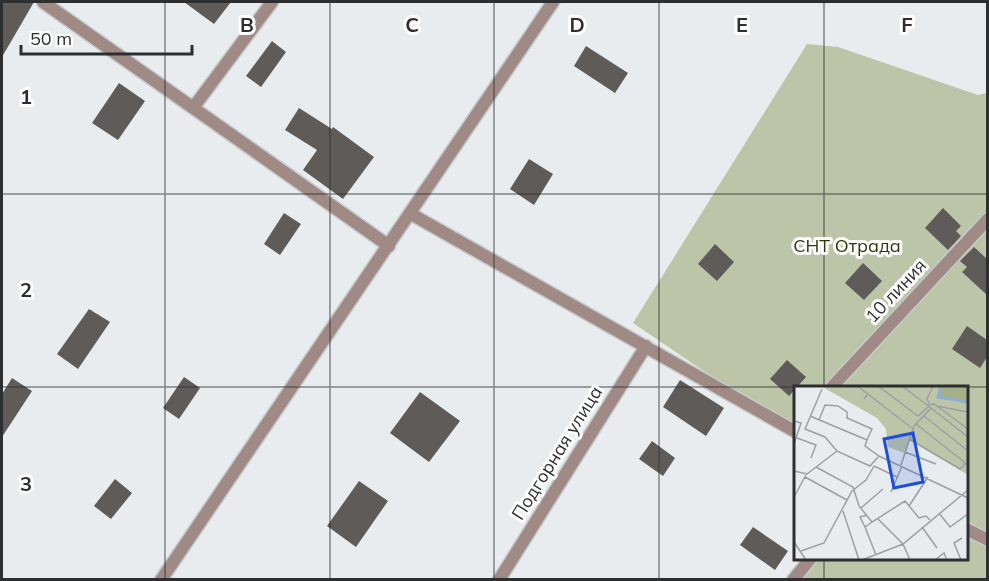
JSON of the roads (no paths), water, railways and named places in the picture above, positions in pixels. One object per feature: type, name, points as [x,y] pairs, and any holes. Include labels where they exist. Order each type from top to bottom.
[{"type":"street","points":[[43,2],[389,246]]},
{"type":"street","points":[[193,108],[272,2]]},
{"type":"street","points":[[161,579],[553,2]]},
{"type":"street","points":[[411,214],[794,429]]},
{"type":"street","name":"10 линия","points":[[832,386],[987,219]]},
{"type":"street","name":"Подгорная улица","points":[[499,579],[646,346]]},
{"type":"street","points":[[968,529],[987,540]]},
{"type":"street","points":[[793,579],[810,560]]},
{"type":"park label","name":"СНТ Отрада","points":[[847,246]]}]
